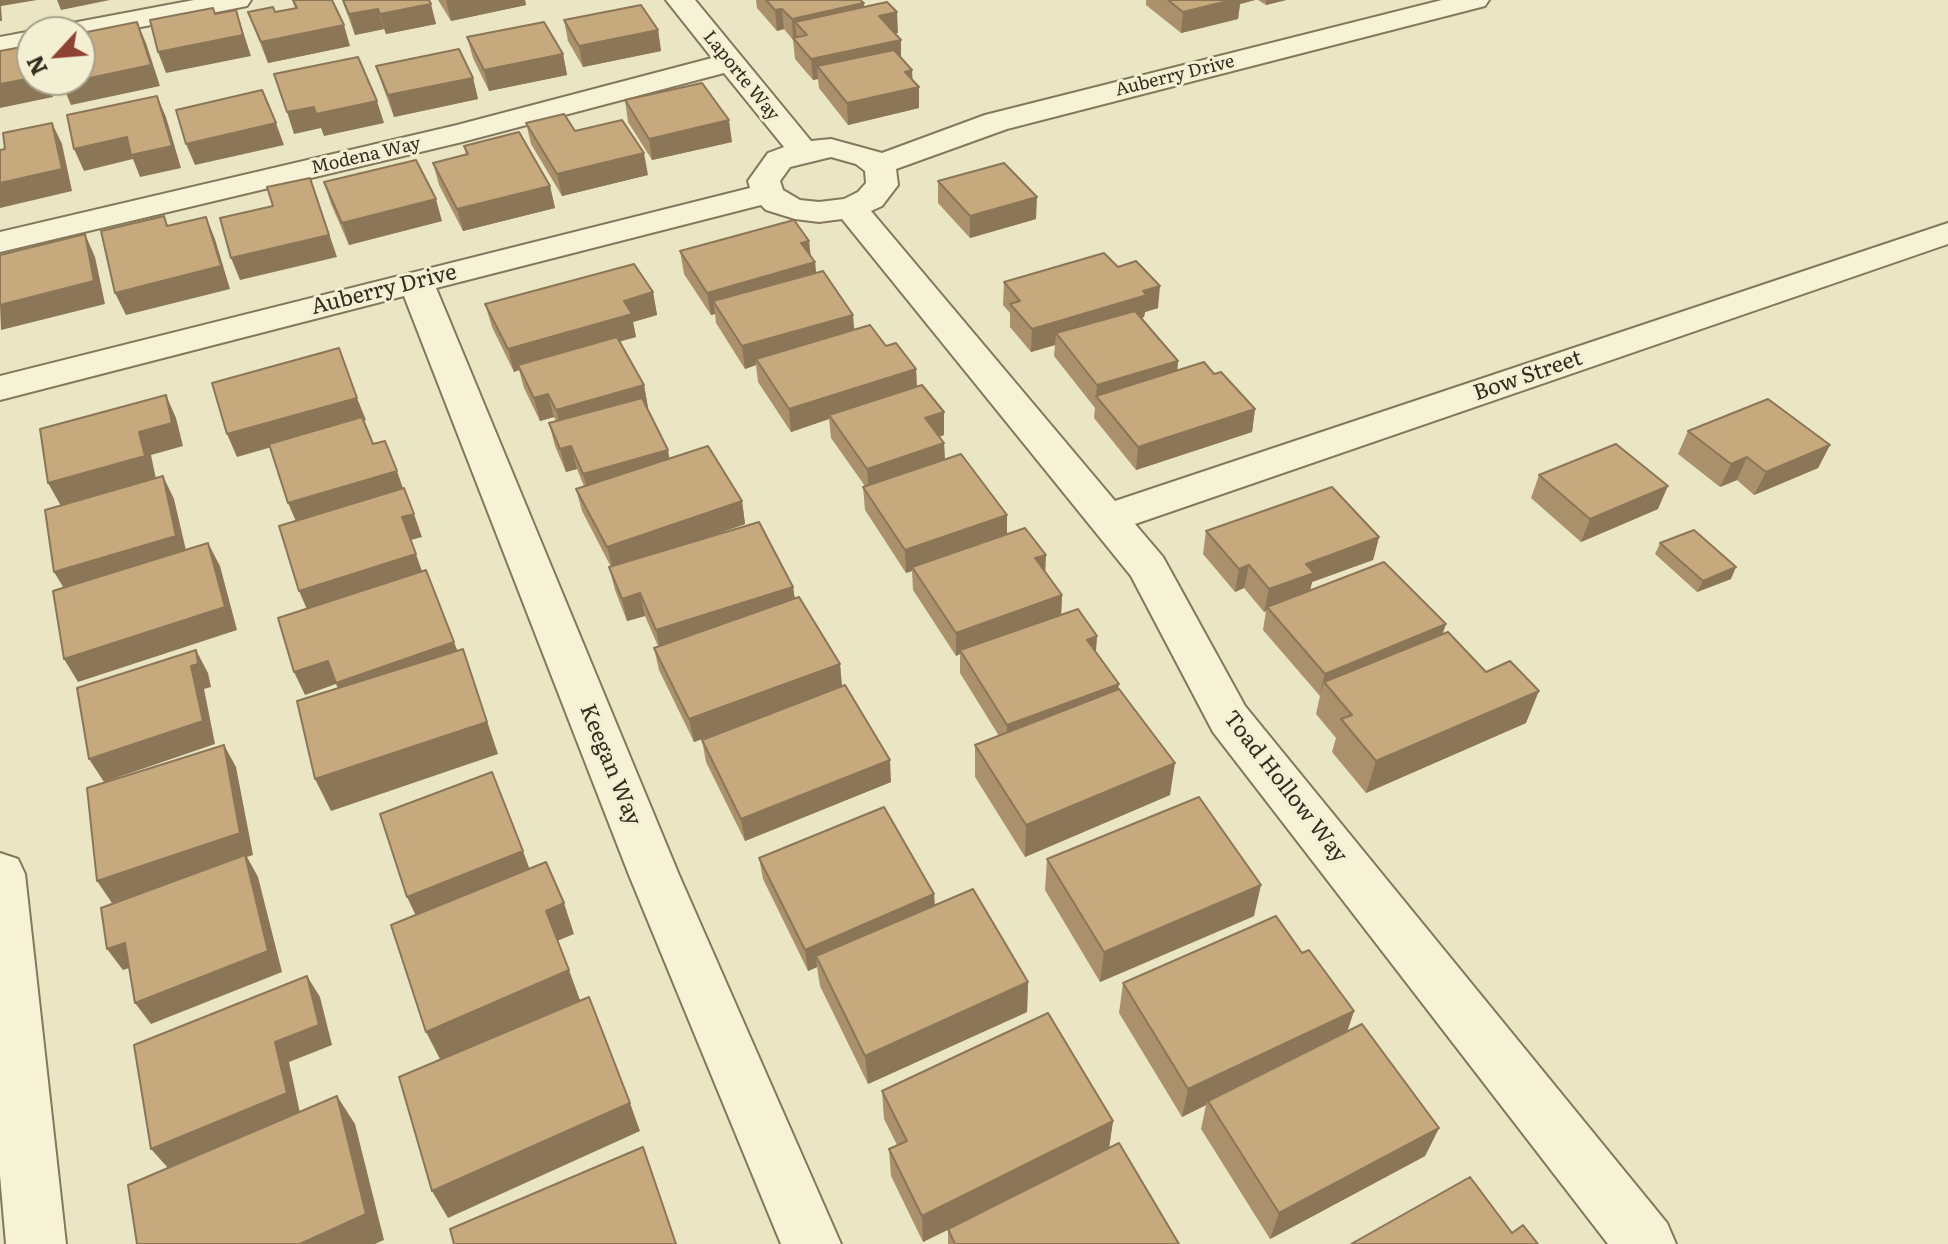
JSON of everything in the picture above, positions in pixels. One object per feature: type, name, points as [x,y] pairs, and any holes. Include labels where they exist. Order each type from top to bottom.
[{"type":"street","points":[[96,27],[237,0]]},
{"type":"street","name":"Laporte Way","points":[[680,0],[803,151]]},
{"type":"street","name":"Auberry Drive","points":[[878,165],[996,122],[1440,4],[1475,0]]},
{"type":"street","name":"Modena Way","points":[[0,242],[447,137],[729,63]]},
{"type":"street","points":[[803,151],[851,151],[878,165],[882,185],[870,199],[851,208],[819,212],[795,209],[778,203],[768,193],[764,181],[768,170],[779,160],[803,151]]},
{"type":"street","name":"Auberry Drive","points":[[0,388],[768,193]]},
{"type":"street","name":"Toad Hollow Way","points":[[851,208],[1148,568],[1229,719],[1646,1244]]},
{"type":"street","name":"Bow Street","points":[[1108,518],[1948,233]]},
{"type":"street","name":"Keegan Way","points":[[416,282],[654,875],[811,1244]]},
{"type":"street","points":[[0,874],[36,1244]]},
{"type":"building","points":[[293,0],[332,0],[344,25],[261,42],[248,12],[273,7],[275,12],[297,8]]},
{"type":"building","points":[[343,0],[429,0],[431,4],[380,14],[378,9],[349,14]]},
{"type":"building","points":[[766,0],[860,0],[864,3],[792,19],[782,9],[775,10]]},
{"type":"building","points":[[1168,0],[1232,0],[1183,12]]},
{"type":"building","points":[[887,2],[897,12],[879,16],[901,40],[811,59],[793,38],[807,35],[795,22]]},
{"type":"building","points":[[641,5],[658,30],[579,46],[564,20]]},
{"type":"building","points":[[213,8],[215,14],[236,10],[243,35],[158,52],[150,20]]},
{"type":"building","points":[[137,22],[151,65],[96,77],[96,30]]},
{"type":"building","points":[[544,22],[563,54],[484,70],[467,37]]},
{"type":"building","points":[[16,48],[16,81],[0,84],[0,51]]},
{"type":"building","points":[[459,49],[473,78],[388,95],[376,66]]},
{"type":"building","points":[[894,50],[912,70],[905,72],[919,87],[847,103],[817,66]]},
{"type":"building","points":[[358,57],[377,101],[316,114],[314,107],[287,112],[274,74]]},
{"type":"building","points":[[702,83],[729,120],[649,139],[625,100]]},
{"type":"building","points":[[262,90],[276,123],[186,144],[176,110]]},
{"type":"building","points":[[157,96],[172,146],[131,155],[127,137],[74,149],[67,115]]},
{"type":"building","points":[[564,114],[575,131],[622,120],[644,153],[557,174],[526,123]]},
{"type":"building","points":[[52,123],[62,169],[0,183],[0,150],[5,149],[3,133]]},
{"type":"building","points":[[519,132],[550,186],[457,209],[433,163],[468,154],[464,146]]},
{"type":"building","points":[[416,160],[436,199],[342,223],[324,182]]},
{"type":"building","points":[[1004,163],[1037,197],[970,216],[938,181]]},
{"type":"building","points":[[310,178],[329,235],[231,258],[220,218],[273,206],[267,187]]},
{"type":"building","points":[[164,216],[167,226],[206,217],[221,266],[115,293],[101,231]]},
{"type":"building","points":[[794,220],[809,241],[801,243],[815,262],[707,293],[680,251]]},
{"type":"building","points":[[85,234],[94,281],[0,305],[0,255]]},
{"type":"building","points":[[1104,253],[1118,267],[1136,261],[1160,286],[1143,291],[1147,295],[1032,329],[1010,304],[1020,301],[1004,282]]},
{"type":"building","points":[[634,264],[653,292],[624,301],[632,314],[508,349],[485,304]]},
{"type":"building","points":[[823,271],[853,315],[742,346],[713,301]]},
{"type":"building","points":[[1135,311],[1178,361],[1097,385],[1056,333]]},
{"type":"building","points":[[870,325],[886,346],[896,343],[916,369],[789,409],[756,359]]},
{"type":"building","points":[[617,337],[644,385],[556,410],[548,394],[534,398],[518,365]]},
{"type":"building","points":[[339,348],[357,398],[227,434],[212,383]]},
{"type":"building","points":[[1204,362],[1214,374],[1221,372],[1255,409],[1138,447],[1096,396]]},
{"type":"building","points":[[922,385],[944,412],[925,418],[944,443],[867,469],[829,415]]},
{"type":"building","points":[[166,395],[172,423],[139,432],[145,456],[48,483],[40,429]]},
{"type":"building","points":[[642,398],[668,450],[583,474],[571,446],[560,449],[549,423]]},
{"type":"building","points":[[1768,399],[1830,445],[1766,472],[1747,457],[1731,464],[1688,431]]},
{"type":"building","points":[[362,417],[373,444],[385,441],[397,471],[288,503],[269,444]]},
{"type":"building","points":[[1616,444],[1668,486],[1590,519],[1539,475]]},
{"type":"building","points":[[708,446],[742,501],[607,547],[576,489]]},
{"type":"building","points":[[961,454],[1007,515],[905,550],[863,487]]},
{"type":"building","points":[[163,476],[176,536],[54,572],[45,510]]},
{"type":"building","points":[[1332,487],[1379,537],[1306,564],[1314,573],[1269,589],[1249,565],[1239,569],[1206,531]]},
{"type":"building","points":[[404,488],[414,514],[402,517],[416,554],[299,591],[279,526]]},
{"type":"building","points":[[759,522],[793,587],[656,630],[640,593],[622,599],[609,567]]},
{"type":"building","points":[[1025,528],[1046,555],[1035,558],[1062,595],[956,633],[912,567]]},
{"type":"building","points":[[1694,530],[1736,567],[1703,581],[1660,543]]},
{"type":"building","points":[[208,543],[225,607],[64,659],[53,591]]},
{"type":"building","points":[[1384,562],[1446,624],[1325,674],[1267,607]]},
{"type":"building","points":[[426,570],[454,642],[336,683],[328,661],[294,672],[278,618]]},
{"type":"building","points":[[799,597],[840,664],[689,719],[654,648]]},
{"type":"building","points":[[1078,609],[1097,636],[1087,640],[1119,684],[1007,725],[960,650]]},
{"type":"building","points":[[1448,632],[1486,672],[1510,661],[1539,691],[1376,761],[1341,719],[1352,715],[1324,682]]},
{"type":"building","points":[[463,649],[487,722],[315,779],[297,701]]},
{"type":"building","points":[[196,650],[198,664],[191,666],[203,721],[89,759],[77,688]]},
{"type":"building","points":[[845,685],[890,760],[741,819],[702,740]]},
{"type":"building","points":[[1119,689],[1175,763],[1026,825],[975,745]]},
{"type":"building","points":[[224,745],[240,833],[97,881],[87,788]]},
{"type":"building","points":[[492,772],[523,851],[407,897],[380,814]]},
{"type":"building","points":[[1199,797],[1261,885],[1104,952],[1047,859]]},
{"type":"building","points":[[884,807],[934,894],[805,950],[759,858]]},
{"type":"building","points":[[245,855],[268,951],[135,1003],[125,943],[107,949],[101,908]]},
{"type":"building","points":[[546,862],[564,903],[546,911],[569,970],[426,1032],[391,925]]},
{"type":"building","points":[[973,889],[1028,982],[865,1056],[816,956]]},
{"type":"building","points":[[1276,916],[1302,953],[1309,950],[1354,1011],[1188,1089],[1123,983]]},
{"type":"building","points":[[307,976],[319,1025],[275,1042],[287,1093],[151,1149],[134,1045]]},
{"type":"building","points":[[589,997],[630,1103],[432,1191],[399,1077]]},
{"type":"building","points":[[1048,1013],[1113,1121],[922,1216],[889,1149],[907,1141],[882,1091]]},
{"type":"building","points":[[1362,1024],[1439,1128],[1279,1213],[1208,1101]]},
{"type":"building","points":[[337,1096],[366,1214],[300,1244],[137,1244],[128,1185]]},
{"type":"building","points":[[1119,1143],[1179,1244],[955,1244],[948,1229]]},
{"type":"building","points":[[643,1147],[676,1244],[454,1244],[450,1229]]},
{"type":"building","points":[[1470,1177],[1512,1233],[1523,1225],[1538,1244],[1351,1244]]}]
